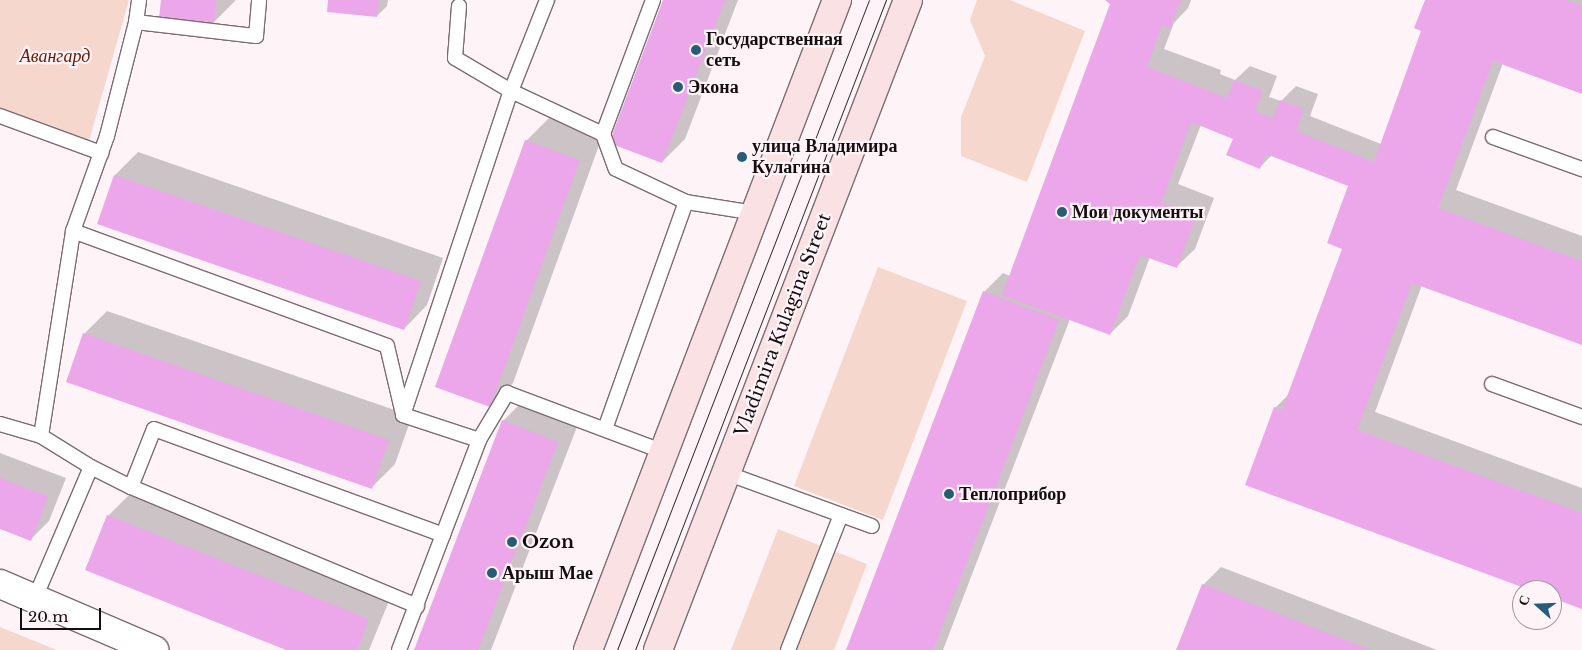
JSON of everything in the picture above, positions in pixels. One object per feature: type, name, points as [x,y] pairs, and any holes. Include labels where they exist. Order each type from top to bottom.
[{"type":"main road","points":[[588,650],[837,0]]},
{"type":"main road","name":"Vladimira Kulagina Street","points":[[658,650],[908,0]]},
{"type":"street","points":[[0,584],[154,650]]},
{"type":"lane","points":[[41,436],[73,231],[101,153],[136,22],[139,0]]},
{"type":"lane","points":[[136,22],[256,36],[259,0]]},
{"type":"lane","points":[[403,415],[511,91],[548,0]]},
{"type":"lane","points":[[653,0],[603,134],[616,169],[686,202],[755,213]]},
{"type":"lane","points":[[459,6],[455,58],[511,91],[603,134]]},
{"type":"lane","points":[[0,116],[101,153]]},
{"type":"lane","points":[[1493,137],[1582,169]]},
{"type":"lane","points":[[605,429],[686,202]]},
{"type":"lane","points":[[73,231],[387,346],[403,415]]},
{"type":"lane","points":[[1492,384],[1582,417]]},
{"type":"lane","points":[[399,650],[479,440],[507,393],[664,452]]},
{"type":"lane","points":[[403,415],[479,440]]},
{"type":"lane","points":[[0,424],[41,436],[91,467],[132,487],[416,606]]},
{"type":"lane","points":[[132,487],[154,429],[443,535]]},
{"type":"lane","points":[[35,598],[91,467]]},
{"type":"lane","points":[[726,473],[872,526]]},
{"type":"lane","points":[[788,650],[841,515]]},
{"type":"green space","name":"Авангард","points":[[0,0],[129,0],[89,141],[0,108]]},
{"type":"green space","points":[[977,0],[1010,0],[1085,31],[1027,182],[961,156],[961,117],[985,56],[970,20]]},
{"type":"green space","points":[[878,267],[967,301],[883,520],[794,486]]},
{"type":"green space","points":[[778,529],[867,564],[834,650],[731,650]]},
{"type":"green space","points":[[0,627],[57,650],[0,650]]},
{"type":"building","points":[[161,0],[216,0],[214,24],[159,18]]},
{"type":"building","points":[[328,0],[379,0],[377,17],[327,12]]},
{"type":"building","points":[[663,0],[725,0],[662,163],[609,143]]},
{"type":"building","points":[[1105,0],[1181,0],[1170,28],[1162,25],[1147,67],[1227,98],[1234,80],[1263,91],[1255,111],[1273,118],[1280,100],[1304,109],[1296,131],[1374,162],[1421,31],[1414,28],[1425,0],[1566,0],[1582,6],[1582,94],[1493,61],[1438,208],[1582,261],[1582,345],[1412,283],[1357,430],[1582,513],[1582,609],[1562,602],[1562,580],[1512,580],[1512,583],[1245,485],[1274,407],[1282,410],[1342,249],[1327,243],[1348,186],[1266,154],[1260,169],[1226,155],[1233,139],[1191,122],[1161,203],[1196,216],[1177,268],[1140,255],[1110,335],[1002,295],[1110,4]]},
{"type":"building","points":[[525,140],[580,160],[490,407],[435,387]]},
{"type":"building","points":[[114,175],[421,281],[404,330],[97,224]]},
{"type":"building","name":"Теплоприбор","points":[[983,291],[1059,320],[1008,455],[933,650],[846,650]]},
{"type":"building","points":[[83,333],[389,440],[372,489],[66,382]]},
{"type":"building","points":[[502,420],[558,442],[478,650],[414,650]]},
{"type":"building","points":[[0,478],[48,496],[31,541],[0,529]]},
{"type":"building","points":[[107,515],[369,619],[357,650],[286,650],[85,570]]},
{"type":"building","points":[[1202,584],[1371,650],[1176,650]]},
{"type":"tram line","points":[[617,650],[869,0]]},
{"type":"tram line","points":[[635,650],[886,0]]},
{"type":"place","name":"Государственная сеть","points":[[696,50]]},
{"type":"place","name":"Экона","points":[[678,87]]},
{"type":"place","name":"улица Владимира Кулагина","points":[[742,157]]},
{"type":"place","name":"Мои документы","points":[[1062,212]]},
{"type":"place","name":"Теплоприбор","points":[[949,494]]},
{"type":"place","name":"Ozon","points":[[512,542]]},
{"type":"place","name":"Арыш Мае","points":[[492,573]]}]
